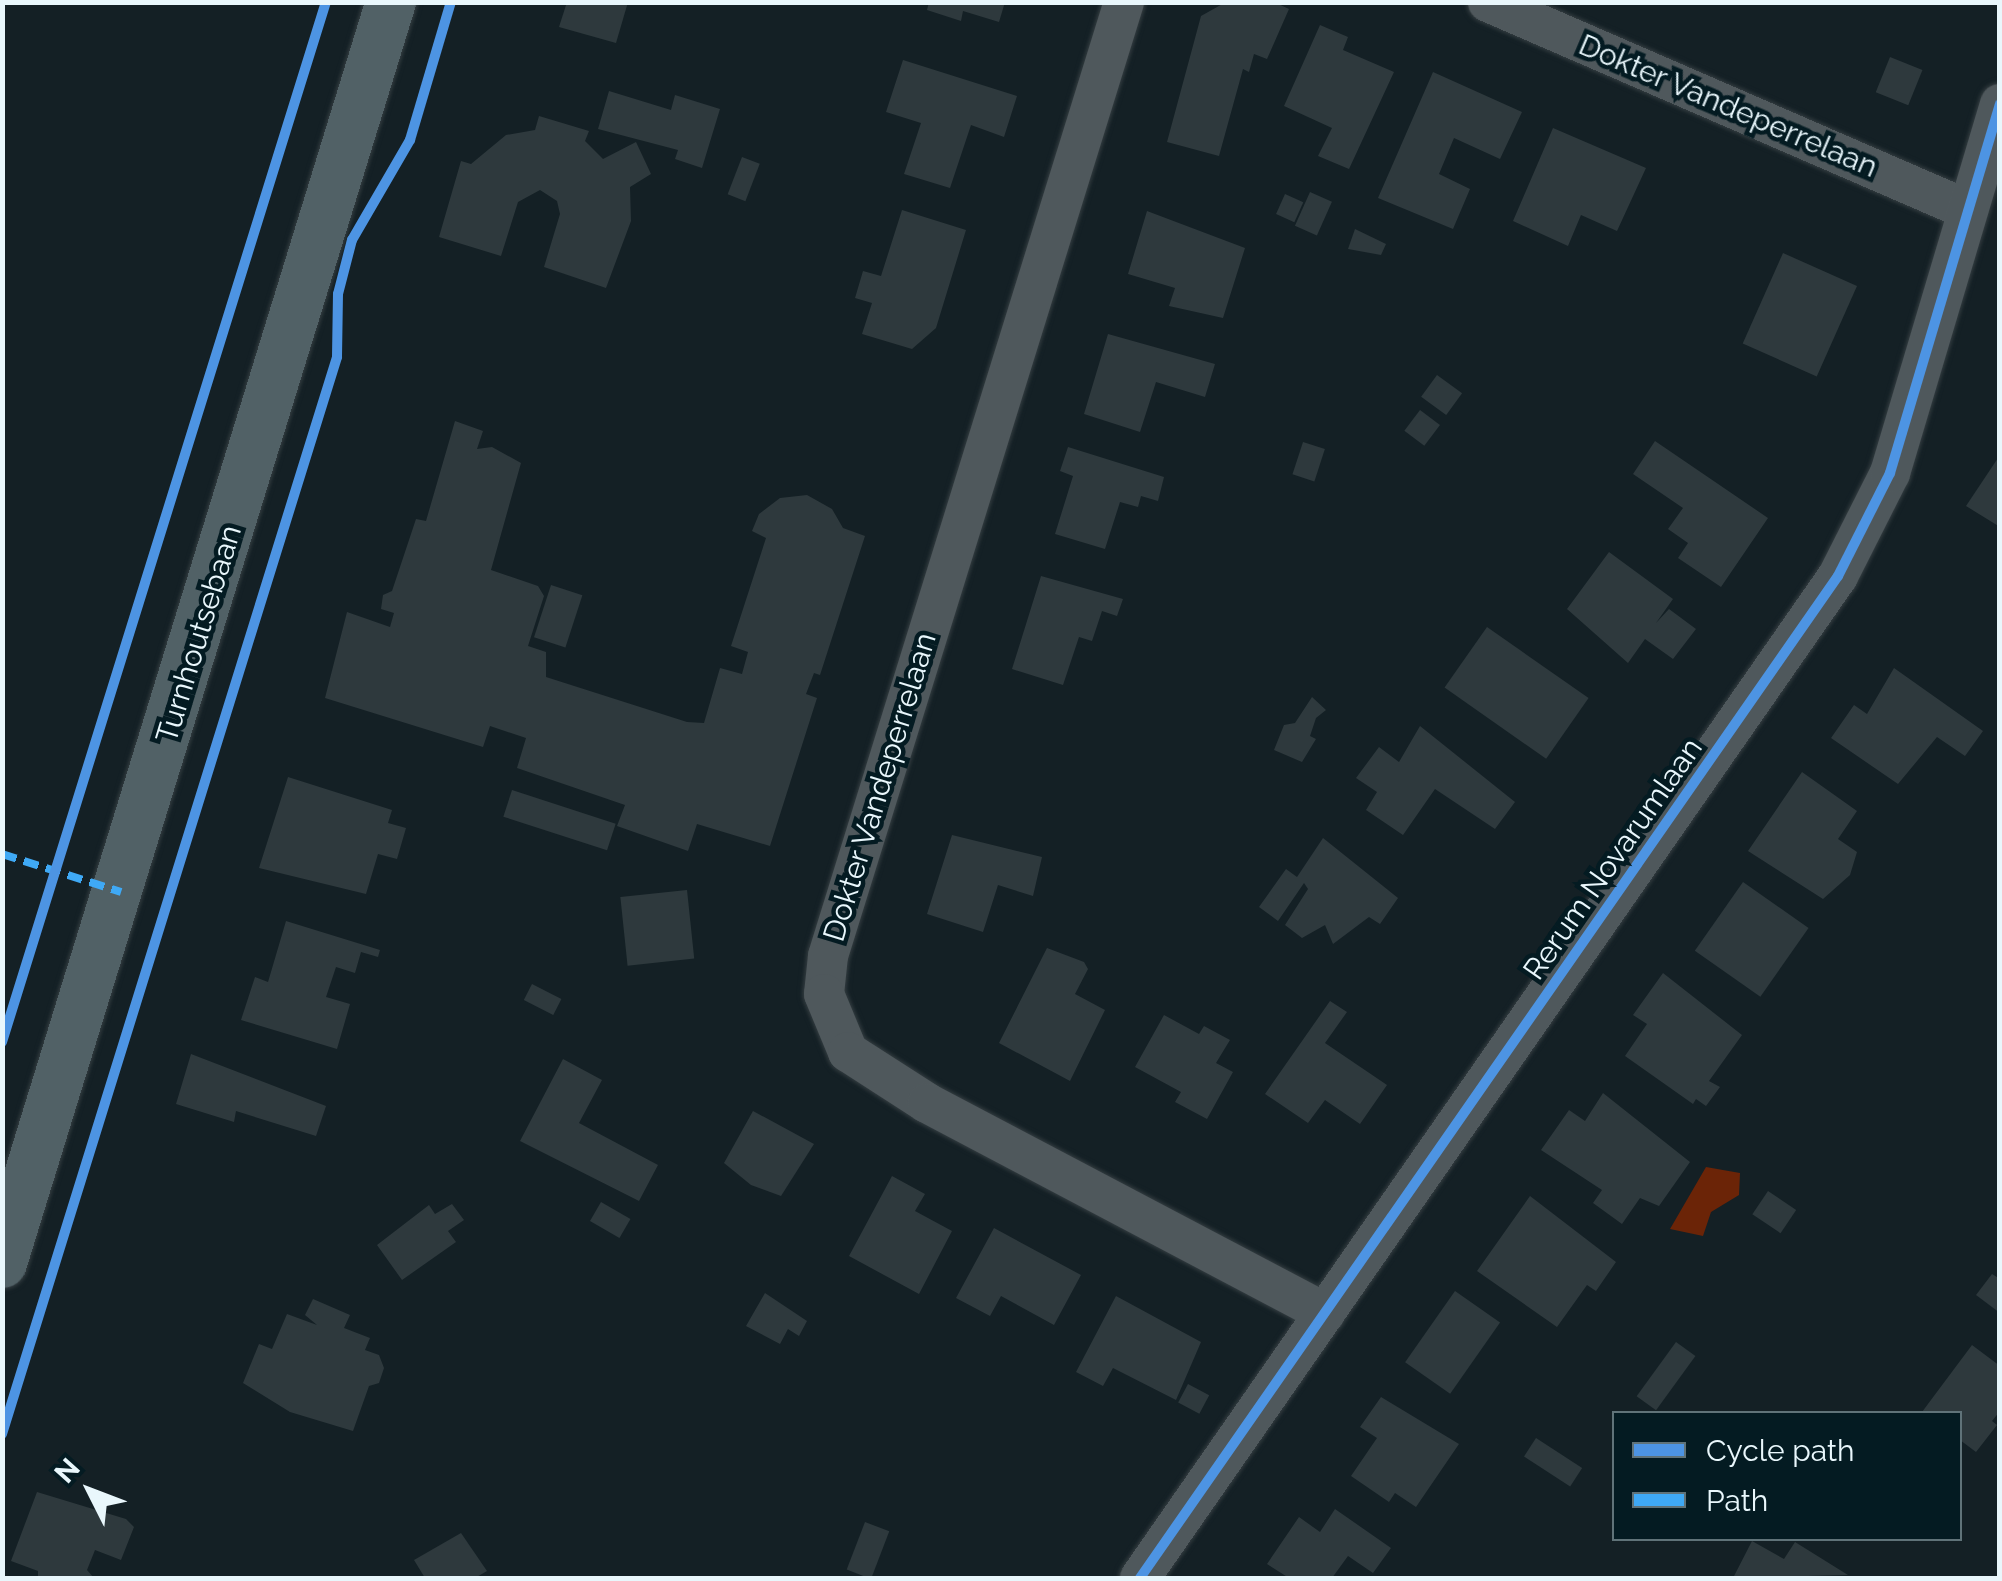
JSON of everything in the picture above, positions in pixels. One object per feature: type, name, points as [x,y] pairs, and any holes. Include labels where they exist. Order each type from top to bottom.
[{"type":"main road","name":"Turnhoutsebaan","points":[[2,1263],[391,2]]},
{"type":"street","name":"Dokter Vandeperrelaan","points":[[1124,2],[828,956],[824,994],[848,1052],[927,1103],[1325,1313]]},
{"type":"street","name":"Dokter Vandeperrelaan","points":[[1488,2],[1968,210]]},
{"type":"street","name":"Rerum Novarumlaan","points":[[1140,1578],[1838,576],[1890,473],[2000,104]]},
{"type":"shaded area","points":[[1706,1167],[1740,1173],[1739,1195],[1711,1212],[1703,1236],[1670,1229]]},
{"type":"building","points":[[567,2],[628,2],[616,43],[559,27]]},
{"type":"building","points":[[929,2],[1005,2],[999,22],[963,11],[961,21],[927,10]]},
{"type":"building","points":[[1226,2],[1274,2],[1289,9],[1267,59],[1254,54],[1249,72],[1243,69],[1219,156],[1167,142],[1201,16]]},
{"type":"building","points":[[1320,25],[1348,37],[1343,50],[1394,72],[1349,169],[1318,156],[1332,128],[1284,106]]},
{"type":"building","points":[[1890,57],[1922,70],[1908,105],[1876,92]]},
{"type":"building","points":[[903,60],[1017,96],[1004,137],[971,125],[950,188],[904,174],[921,123],[886,112]]},
{"type":"building","points":[[1433,72],[1522,112],[1500,159],[1454,138],[1439,174],[1470,189],[1453,229],[1378,198]]},
{"type":"building","points":[[609,91],[671,110],[675,95],[720,109],[702,168],[675,159],[678,150],[598,129]]},
{"type":"building","points":[[539,116],[589,131],[585,141],[603,159],[636,142],[651,174],[630,187],[631,221],[606,288],[544,267],[560,214],[557,201],[540,190],[518,202],[501,256],[439,237],[461,161],[471,164],[506,135],[535,130]]},
{"type":"building","points":[[1553,128],[1646,168],[1617,231],[1581,215],[1568,246],[1513,221]]},
{"type":"building","points":[[742,157],[760,164],[745,201],[728,194]]},
{"type":"building","points":[[1310,192],[1332,202],[1317,236],[1295,226]]},
{"type":"building","points":[[1285,194],[1303,202],[1294,222],[1276,214]]},
{"type":"building","points":[[902,210],[966,230],[936,328],[912,349],[862,334],[872,303],[855,298],[863,271],[881,276]]},
{"type":"building","points":[[1147,211],[1245,248],[1223,318],[1169,306],[1175,288],[1128,274]]},
{"type":"building","points":[[1355,229],[1386,244],[1381,255],[1348,249]]},
{"type":"building","points":[[1783,253],[1857,286],[1817,376],[1743,343]]},
{"type":"building","points":[[1108,334],[1215,364],[1205,397],[1156,382],[1140,432],[1084,414]]},
{"type":"building","points":[[1437,375],[1462,393],[1446,415],[1421,397]]},
{"type":"building","points":[[1420,410],[1440,425],[1424,446],[1404,431]]},
{"type":"building","points":[[455,421],[483,431],[477,449],[492,447],[521,463],[491,570],[538,586],[544,596],[528,646],[546,652],[546,677],[687,722],[704,723],[720,668],[742,674],[748,652],[731,646],[766,538],[752,531],[759,514],[780,498],[807,495],[832,509],[843,528],[865,536],[820,675],[814,673],[806,694],[817,698],[770,846],[697,824],[688,851],[617,826],[625,805],[517,768],[526,738],[490,726],[483,747],[325,698],[347,612],[390,627],[394,613],[381,609],[383,595],[392,591],[416,519],[426,521]]},
{"type":"building","points":[[1655,441],[1768,518],[1721,587],[1678,558],[1688,543],[1668,529],[1683,508],[1633,474]]},
{"type":"building","points":[[1303,442],[1325,449],[1314,481],[1292,474]]},
{"type":"building","points":[[1068,447],[1164,477],[1158,501],[1141,496],[1138,507],[1120,502],[1105,549],[1055,534],[1073,476],[1060,471]]},
{"type":"building","points":[[2000,455],[2000,527],[1966,506]]},
{"type":"building","points":[[1609,552],[1673,599],[1656,623],[1669,609],[1696,629],[1673,659],[1645,639],[1628,663],[1567,609]]},
{"type":"building","points":[[1041,576],[1123,599],[1117,616],[1102,611],[1092,641],[1079,637],[1063,685],[1012,669]]},
{"type":"building","points":[[551,585],[582,595],[565,648],[534,637]]},
{"type":"building","points":[[1487,627],[1589,698],[1546,759],[1445,688]]},
{"type":"building","points":[[1894,668],[1983,731],[1965,756],[1937,737],[1898,784],[1831,738],[1854,705],[1867,714]]},
{"type":"building","points":[[1312,697],[1326,710],[1316,718],[1310,736],[1316,739],[1302,762],[1274,750],[1284,725],[1295,723]]},
{"type":"building","points":[[1420,726],[1515,802],[1495,829],[1435,789],[1403,835],[1366,810],[1377,792],[1356,778],[1379,747],[1399,762]]},
{"type":"building","points":[[1802,772],[1857,811],[1838,839],[1857,852],[1850,875],[1823,899],[1748,851]]},
{"type":"building","points":[[288,777],[392,810],[388,823],[406,828],[397,859],[378,854],[366,894],[259,868]]},
{"type":"building","points":[[512,790],[616,824],[607,850],[503,817]]},
{"type":"building","points":[[952,835],[1042,857],[1033,896],[998,885],[983,932],[927,914]]},
{"type":"building","points":[[1323,838],[1398,898],[1380,924],[1369,917],[1333,944],[1325,925],[1302,938],[1285,925],[1308,889],[1304,883],[1278,921],[1259,907],[1286,869],[1297,877]]},
{"type":"building","points":[[1743,882],[1809,928],[1760,997],[1695,951]]},
{"type":"building","points":[[687,890],[694,959],[628,966],[620,897]]},
{"type":"building","points":[[286,921],[380,950],[378,957],[361,952],[355,973],[336,967],[326,997],[350,1004],[337,1049],[241,1020],[255,977],[268,982]]},
{"type":"building","points":[[1047,948],[1084,962],[1088,969],[1075,994],[1105,1010],[1070,1081],[999,1043]]},
{"type":"building","points":[[1663,973],[1742,1035],[1709,1081],[1720,1087],[1706,1106],[1696,1099],[1693,1104],[1625,1056],[1647,1024],[1633,1015]]},
{"type":"building","points":[[532,984],[561,999],[553,1015],[524,1000]]},
{"type":"building","points":[[1330,1001],[1347,1012],[1325,1043],[1387,1085],[1360,1124],[1325,1100],[1308,1123],[1265,1094]]},
{"type":"building","points":[[1164,1015],[1199,1034],[1204,1026],[1230,1040],[1216,1063],[1233,1072],[1207,1119],[1175,1102],[1181,1092],[1135,1067]]},
{"type":"building","points":[[191,1054],[326,1106],[316,1136],[236,1111],[234,1122],[176,1104]]},
{"type":"building","points":[[563,1059],[602,1080],[579,1123],[658,1165],[639,1201],[520,1141]]},
{"type":"building","points":[[1603,1093],[1690,1162],[1659,1206],[1640,1198],[1622,1224],[1593,1203],[1602,1190],[1541,1150],[1569,1110],[1585,1121]]},
{"type":"building","points":[[753,1111],[814,1144],[781,1196],[751,1185],[724,1163]]},
{"type":"building","points":[[892,1176],[925,1194],[915,1211],[952,1231],[919,1294],[849,1256]]},
{"type":"building","points":[[1768,1191],[1796,1210],[1781,1233],[1752,1214]]},
{"type":"building","points":[[1530,1196],[1616,1262],[1596,1291],[1587,1285],[1557,1327],[1477,1271]]},
{"type":"building","points":[[601,1202],[630,1219],[619,1238],[590,1221]]},
{"type":"building","points":[[452,1204],[464,1220],[448,1231],[456,1242],[402,1280],[377,1245],[429,1205],[435,1214]]},
{"type":"building","points":[[994,1228],[1081,1275],[1054,1325],[1001,1296],[990,1316],[956,1298]]},
{"type":"building","points":[[1992,1274],[2000,1279],[2000,1313],[1976,1295]]},
{"type":"building","points":[[1455,1291],[1500,1323],[1450,1394],[1405,1362]]},
{"type":"building","points":[[765,1293],[807,1321],[799,1336],[788,1329],[780,1344],[746,1326]]},
{"type":"building","points":[[1116,1296],[1201,1342],[1176,1400],[1113,1368],[1103,1386],[1076,1372]]},
{"type":"building","points":[[313,1299],[350,1315],[344,1328],[370,1338],[365,1350],[379,1355],[384,1368],[379,1383],[369,1386],[353,1431],[290,1412],[243,1383],[259,1344],[272,1349],[287,1314],[317,1325],[305,1315]]},
{"type":"building","points":[[1676,1342],[1695,1356],[1656,1410],[1637,1396]]},
{"type":"building","points":[[1972,1345],[2000,1366],[2000,1411],[1992,1421],[1997,1425],[1976,1452],[1962,1442],[1962,1411],[1923,1411]]},
{"type":"building","points":[[1188,1384],[1209,1395],[1199,1414],[1178,1403]]},
{"type":"building","points":[[1381,1397],[1459,1444],[1416,1507],[1395,1493],[1389,1502],[1351,1476],[1377,1438],[1360,1427]]},
{"type":"building","points":[[1536,1438],[1582,1468],[1570,1486],[1524,1456]]},
{"type":"building","points":[[37,1492],[126,1519],[134,1527],[121,1560],[95,1550],[87,1570],[94,1578],[38,1578],[38,1571],[11,1561]]},
{"type":"building","points":[[1335,1509],[1391,1548],[1373,1573],[1348,1556],[1332,1578],[1289,1578],[1267,1564],[1299,1517],[1320,1532]]},
{"type":"building","points":[[865,1522],[889,1531],[871,1578],[847,1570]]},
{"type":"building","points":[[461,1533],[487,1571],[475,1578],[425,1578],[414,1560]]},
{"type":"building","points":[[1752,1541],[1784,1559],[1795,1542],[1848,1575],[1733,1578]]},
{"type":"marked path","points":[[2,854],[121,892]]},
{"type":"cycle path","points":[[2,1042],[326,2]]},
{"type":"cycle path","points":[[2,1434],[337,357],[338,294],[352,240],[410,140],[451,2]]},
{"type":"cycle path","points":[[1140,1578],[1838,576],[1890,473],[2000,104]]}]
